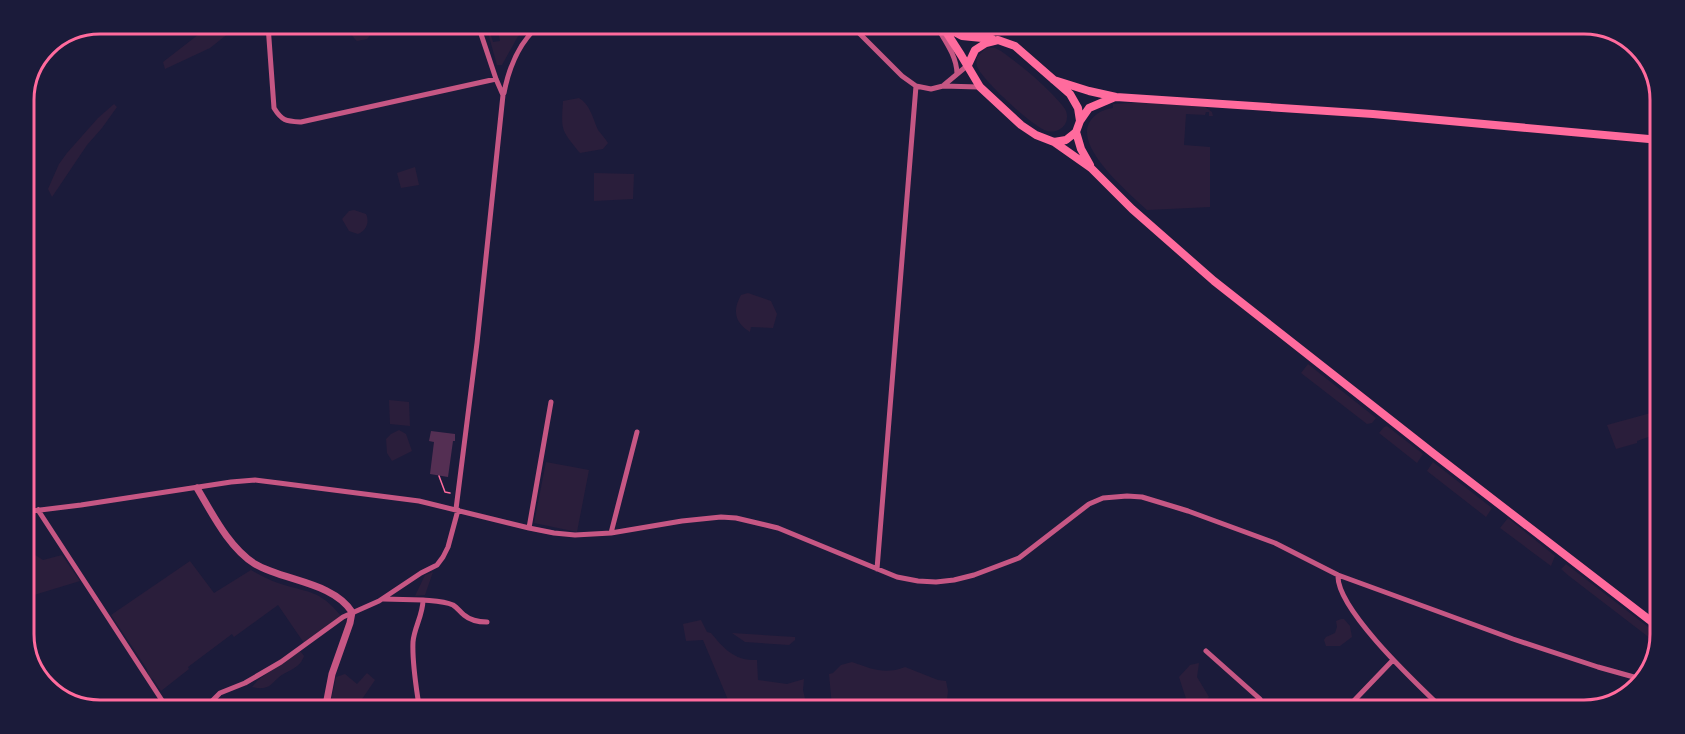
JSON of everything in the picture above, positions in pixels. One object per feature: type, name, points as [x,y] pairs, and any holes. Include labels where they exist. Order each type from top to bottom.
[{"type":"main road","points":[[949,35],[980,87],[1021,125],[1036,135],[1054,142],[1091,168],[1132,209],[1214,281],[1441,460],[1650,620]]},
{"type":"main road","points":[[960,35],[998,40],[1015,46],[1070,94],[1078,108],[1080,121]]},
{"type":"main road","points":[[968,65],[975,50],[986,43],[998,40]]},
{"type":"main road","points":[[1054,80],[1116,97],[1373,114],[1650,139]]},
{"type":"main road","points":[[1054,142],[1066,140],[1076,132],[1089,108],[1116,97]]},
{"type":"main road","points":[[1076,132],[1081,149],[1091,168]]},
{"type":"street","points":[[269,35],[274,108],[279,117],[287,121],[301,122],[496,79]]},
{"type":"street","points":[[481,35],[503,95]]},
{"type":"street","points":[[213,700],[220,693],[245,683],[281,662],[352,612],[381,599],[437,565],[448,547],[457,510],[503,95],[517,52],[531,35]]},
{"type":"street","points":[[861,35],[902,76],[916,86],[931,89],[943,86],[980,87]]},
{"type":"street","points":[[942,35],[956,63],[957,75]]},
{"type":"street","points":[[943,86],[968,65]]},
{"type":"street","points":[[877,568],[916,86]]},
{"type":"street","points":[[529,528],[551,402]]},
{"type":"street","points":[[611,533],[637,432]]},
{"type":"street","points":[[35,510],[231,482],[259,481],[354,491],[419,501],[529,528],[575,535],[611,533],[682,521],[721,517],[736,518],[778,528],[897,577],[936,582],[974,575],[1019,558],[1089,504],[1102,498],[1142,497],[1188,511],[1275,543],[1338,575],[1513,639],[1633,678]]},
{"type":"street","points":[[197,488],[226,536],[253,562],[267,570],[323,589],[343,600],[352,612],[332,674],[327,700]]},
{"type":"street","points":[[38,510],[162,700]]},
{"type":"street","points":[[1338,575],[1346,602],[1383,649],[1433,700]]},
{"type":"street","points":[[381,599],[446,603],[454,606],[462,615],[470,619],[487,622]]},
{"type":"street","points":[[418,700],[413,641],[423,610],[423,600]]},
{"type":"street","points":[[1206,651],[1260,700]]},
{"type":"street","points":[[1355,700],[1394,660]]},
{"type":"path","points":[[439,476],[445,492],[453,494]]},
{"type":"shaded area","points":[[198,35],[226,35],[210,48],[165,69],[163,62]]},
{"type":"shaded area","points":[[353,35],[370,35],[367,39],[357,41]]},
{"type":"shaded area","points":[[489,35],[491,35],[493,42],[500,41],[499,35],[519,35],[502,65],[497,65]]},
{"type":"shaded area","points":[[986,48],[1001,51],[1053,95],[1067,115],[1067,120],[1062,127],[1052,132],[1040,128],[991,85],[976,63],[977,57]]},
{"type":"shaded area","points":[[579,98],[589,108],[598,130],[608,143],[603,149],[580,153],[566,134],[562,124],[563,101]]},
{"type":"shaded area","points":[[1144,102],[1205,107],[1212,112],[1213,116],[1209,116],[1209,112],[1205,115],[1186,114],[1184,145],[1210,147],[1210,207],[1147,210],[1117,182],[1097,157],[1087,134],[1091,120],[1099,112],[1113,108],[1113,104]]},
{"type":"shaded area","points":[[114,104],[117,107],[87,145],[52,197],[48,189],[59,164],[98,118]]},
{"type":"shaded area","points":[[415,167],[419,185],[401,188],[397,173]]},
{"type":"shaded area","points":[[594,173],[634,174],[633,199],[594,201]]},
{"type":"shaded area","points":[[354,210],[366,214],[368,220],[363,231],[358,234],[349,231],[342,219],[349,211]]},
{"type":"shaded area","points":[[748,293],[771,301],[777,314],[773,328],[751,327],[750,332],[738,321],[736,306],[741,295]]},
{"type":"shaded area","points":[[1308,364],[1376,418],[1372,423],[1367,424],[1301,373]]},
{"type":"shaded area","points":[[389,400],[409,402],[410,426],[390,424]]},
{"type":"shaded area","points":[[1650,413],[1650,436],[1616,449],[1607,425]]},
{"type":"shaded area","points":[[1387,426],[1423,454],[1417,463],[1379,433]]},
{"type":"shaded area","points":[[399,430],[406,434],[412,451],[392,461],[387,453],[386,439]]},
{"type":"shaded area","points":[[546,462],[589,470],[577,532],[534,523]]},
{"type":"shaded area","points":[[1433,462],[1492,508],[1486,517],[1427,471]]},
{"type":"shaded area","points":[[1508,518],[1555,556],[1551,566],[1500,528]]},
{"type":"shaded area","points":[[35,555],[43,560],[62,555],[80,581],[35,595]]},
{"type":"shaded area","points":[[190,561],[214,593],[251,570],[275,582],[319,596],[341,616],[304,643],[278,605],[234,637],[232,634],[188,667],[189,669],[161,691],[153,679],[149,678],[147,669],[111,615]]},
{"type":"shaded area","points":[[1566,564],[1650,628],[1650,638],[1569,576],[1561,569]]},
{"type":"shaded area","points":[[433,572],[425,595],[415,596],[425,575]]},
{"type":"shaded area","points":[[1344,619],[1350,626],[1352,637],[1340,646],[1326,646],[1324,640],[1335,633],[1336,621]]},
{"type":"shaded area","points":[[701,620],[707,632],[711,633],[731,653],[749,660],[757,660],[758,680],[787,684],[804,679],[805,700],[728,700],[703,640],[686,641],[683,624]]},
{"type":"shaded area","points":[[732,633],[795,637],[795,640],[789,645],[745,642]]},
{"type":"shaded area","points":[[298,651],[304,656],[296,667],[267,687],[252,687],[258,680]]},
{"type":"shaded area","points":[[852,662],[885,671],[905,667],[946,681],[947,700],[831,700],[829,674],[841,665]]},
{"type":"shaded area","points":[[1199,663],[1197,677],[1209,697],[1206,700],[1186,700],[1179,677],[1190,665]]},
{"type":"shaded area","points":[[367,673],[375,680],[361,700],[331,700],[336,677],[345,674],[357,684]]},
{"type":"building","points":[[431,431],[455,434],[448,477],[430,474],[434,442],[429,441]]}]
